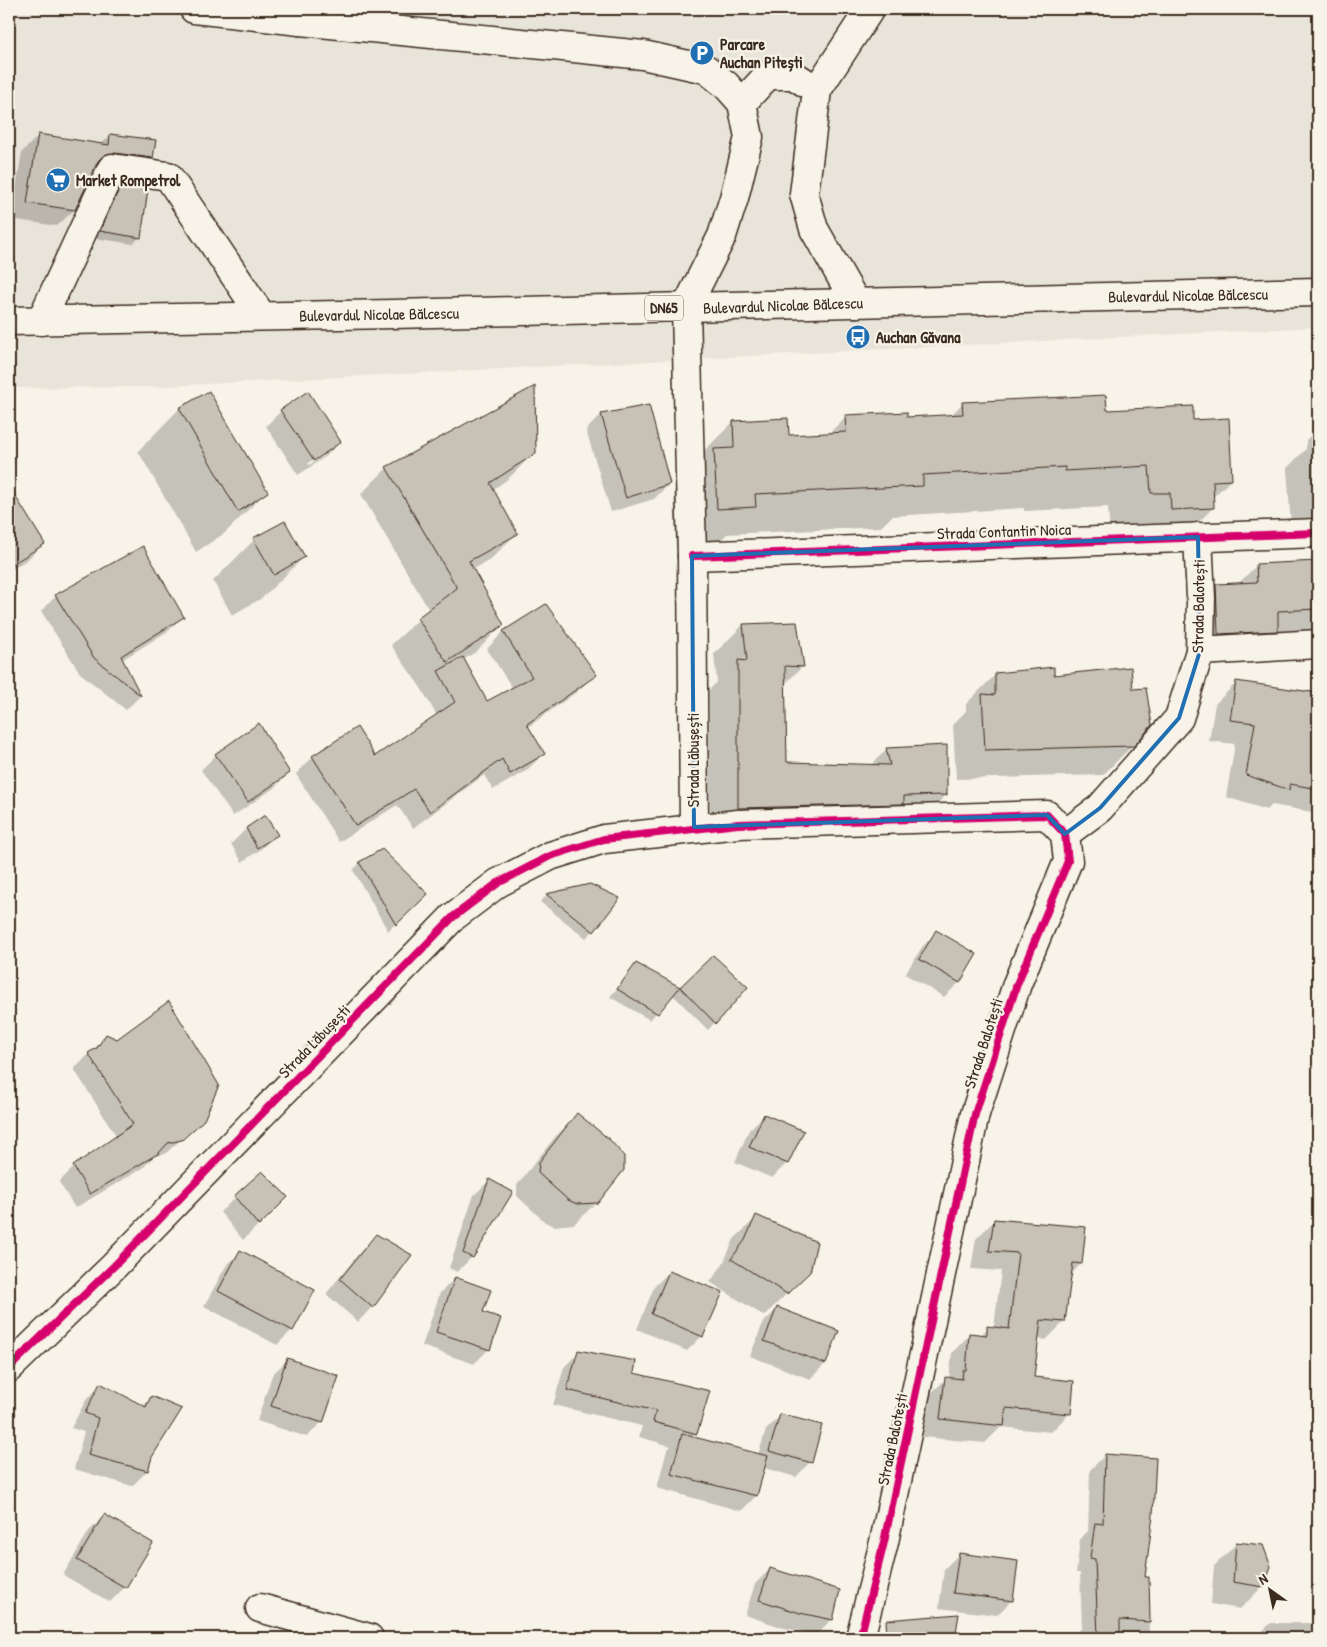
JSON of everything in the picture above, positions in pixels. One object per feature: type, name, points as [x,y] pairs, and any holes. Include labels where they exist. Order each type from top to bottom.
[{"type":"street","points":[[194,9],[300,15],[644,55],[706,69],[726,85],[742,103],[748,137],[734,198],[722,236],[686,308]]},
{"type":"street","points":[[856,304],[814,229],[804,194],[818,90],[870,9]]},
{"type":"street","points":[[742,103],[768,75],[793,75],[818,90]]},
{"type":"street","points":[[41,321],[112,168],[168,176],[261,315]]},
{"type":"street","name":"Bulevardul Nicolae Bălcescu","points":[[9,321],[686,308],[1318,292]]},
{"type":"street","name":"Strada Lăbușești","points":[[9,1368],[114,1266],[453,917],[498,883],[550,856],[604,839],[694,828],[692,556],[686,308]]},
{"type":"street","name":"Strada Contantin Noica","points":[[692,556],[1318,533]]},
{"type":"street","name":"Strada Balotești","points":[[860,1638],[884,1542],[975,1114],[1017,984],[1068,861],[1065,834],[1100,808],[1179,718],[1200,651],[1201,598],[1198,537]]},
{"type":"street","points":[[1200,651],[1318,644]]},
{"type":"street","points":[[694,828],[758,823],[1047,815],[1065,834]]},
{"type":"street","points":[[260,1608],[369,1638]]},
{"type":"highlighted area","points":[[1198,537],[1200,651],[1179,718],[1100,808],[1065,834],[1047,815],[694,827],[692,556]]},
{"type":"shaded area","points":[[9,9],[1318,9],[1318,327],[148,387],[9,388]]},
{"type":"building","name":"Market Rompetrol","points":[[38,134],[109,145],[110,134],[156,140],[153,158],[114,153],[104,155],[98,161],[75,210],[27,203]]},
{"type":"building","points":[[121,185],[148,189],[141,238],[100,231]]},
{"type":"building","points":[[535,386],[536,453],[490,483],[518,534],[469,561],[504,625],[447,662],[417,618],[457,588],[386,467]]},
{"type":"building","points":[[209,391],[268,492],[238,512],[179,408]]},
{"type":"building","points":[[308,391],[341,442],[314,461],[280,410]]},
{"type":"building","points":[[1106,395],[1107,410],[1193,406],[1193,420],[1229,418],[1232,480],[1213,481],[1214,508],[1171,510],[1170,493],[1151,493],[1149,466],[1065,471],[1065,467],[923,475],[923,486],[755,494],[756,507],[717,509],[714,449],[734,448],[733,421],[788,418],[789,435],[846,432],[845,415],[907,412],[907,417],[963,414],[962,402]]},
{"type":"building","points":[[649,405],[670,484],[626,498],[601,414]]},
{"type":"building","points":[[9,486],[45,544],[9,566]]},
{"type":"building","points":[[285,521],[305,557],[274,575],[253,538]]},
{"type":"building","points":[[143,546],[184,617],[121,656],[141,696],[94,658],[55,595]]},
{"type":"building","points":[[1318,561],[1318,609],[1278,611],[1278,631],[1218,634],[1216,584],[1257,582],[1256,564]]},
{"type":"building","points":[[546,604],[597,675],[527,724],[545,754],[510,774],[502,759],[430,812],[414,789],[356,826],[312,756],[357,727],[375,756],[455,702],[438,671],[463,657],[487,701],[532,677],[503,631]]},
{"type":"building","points":[[797,622],[804,667],[785,666],[787,762],[890,765],[886,748],[947,745],[947,795],[904,796],[904,804],[738,808],[738,660],[747,661],[743,624]]},
{"type":"building","points":[[1054,667],[1054,675],[1131,667],[1133,689],[1146,688],[1152,725],[1134,746],[985,750],[982,694],[995,695],[995,673]]},
{"type":"building","points":[[1236,681],[1318,693],[1318,789],[1290,784],[1289,790],[1246,775],[1255,723],[1230,720]]},
{"type":"building","points":[[259,723],[290,773],[248,802],[215,754]]},
{"type":"building","points":[[265,815],[278,835],[257,848],[246,828]]},
{"type":"building","points":[[382,849],[428,894],[396,925],[359,862]]},
{"type":"building","points":[[590,884],[620,898],[594,932],[546,894]]},
{"type":"building","points":[[936,930],[977,954],[960,983],[919,959]]},
{"type":"building","points":[[713,955],[748,987],[716,1024],[680,987]]},
{"type":"building","points":[[636,963],[680,987],[658,1014],[617,989]]},
{"type":"building","points":[[169,1001],[219,1085],[204,1120],[182,1140],[168,1143],[159,1153],[90,1194],[73,1166],[133,1124],[88,1053],[97,1048],[106,1034],[117,1039]]},
{"type":"building","points":[[577,1113],[610,1140],[624,1156],[624,1170],[598,1203],[577,1204],[568,1200],[538,1173],[539,1162]]},
{"type":"building","points":[[764,1114],[804,1131],[788,1164],[749,1147]]},
{"type":"building","points":[[262,1171],[288,1197],[259,1226],[234,1196]]},
{"type":"building","points":[[489,1179],[513,1192],[473,1258],[463,1253]]},
{"type":"building","points":[[756,1215],[817,1242],[810,1272],[787,1294],[731,1259],[745,1240]]},
{"type":"building","points":[[994,1219],[1086,1227],[1082,1264],[1073,1263],[1065,1322],[1041,1320],[1034,1377],[1074,1381],[1071,1414],[1006,1408],[1004,1426],[940,1419],[945,1377],[962,1379],[963,1370],[966,1370],[969,1333],[987,1335],[987,1326],[1009,1329],[1018,1253],[989,1251]]},
{"type":"building","points":[[376,1234],[412,1255],[373,1308],[340,1279]]},
{"type":"building","points":[[240,1250],[315,1290],[293,1331],[218,1291]]},
{"type":"building","points":[[669,1271],[723,1292],[703,1337],[651,1314]]},
{"type":"building","points":[[455,1277],[491,1290],[483,1312],[501,1318],[490,1350],[436,1332]]},
{"type":"building","points":[[777,1307],[839,1331],[826,1364],[764,1341]]},
{"type":"building","points":[[578,1350],[636,1361],[634,1373],[710,1391],[697,1434],[653,1422],[656,1411],[567,1390]]},
{"type":"building","points":[[287,1358],[339,1376],[323,1423],[271,1406]]},
{"type":"building","points":[[100,1383],[146,1407],[151,1396],[182,1409],[152,1457],[148,1471],[88,1455],[98,1418],[85,1413]]},
{"type":"building","points":[[780,1414],[822,1425],[812,1463],[769,1451]]},
{"type":"building","points":[[682,1434],[768,1456],[757,1496],[671,1474]]},
{"type":"building","points":[[1105,1454],[1156,1458],[1153,1515],[1145,1577],[1149,1577],[1150,1622],[1120,1620],[1120,1638],[1098,1638],[1095,1559],[1090,1558],[1095,1523],[1103,1524]]},
{"type":"building","points":[[104,1514],[153,1543],[126,1588],[77,1560]]},
{"type":"building","points":[[1236,1542],[1263,1545],[1271,1567],[1264,1587],[1233,1582]]},
{"type":"building","points":[[959,1553],[1018,1561],[1013,1601],[953,1593]]},
{"type":"building","points":[[770,1568],[840,1590],[833,1620],[800,1613],[759,1600]]},
{"type":"building","points":[[959,1614],[955,1638],[887,1638],[886,1620]]},
{"type":"cycle path","points":[[692,556],[1318,533]]},
{"type":"cycle path","points":[[9,1368],[114,1266],[453,917],[498,883],[550,856],[604,839],[738,824],[1047,815],[1065,834],[1068,861],[1017,984],[975,1114],[884,1542],[860,1638]]},
{"type":"place","name":"Parcare Auchan Pitești","points":[[702,53]]},
{"type":"place","name":"Market Rompetrol","points":[[58,180]]},
{"type":"place","name":"Auchan Găvana","points":[[858,337]]}]
